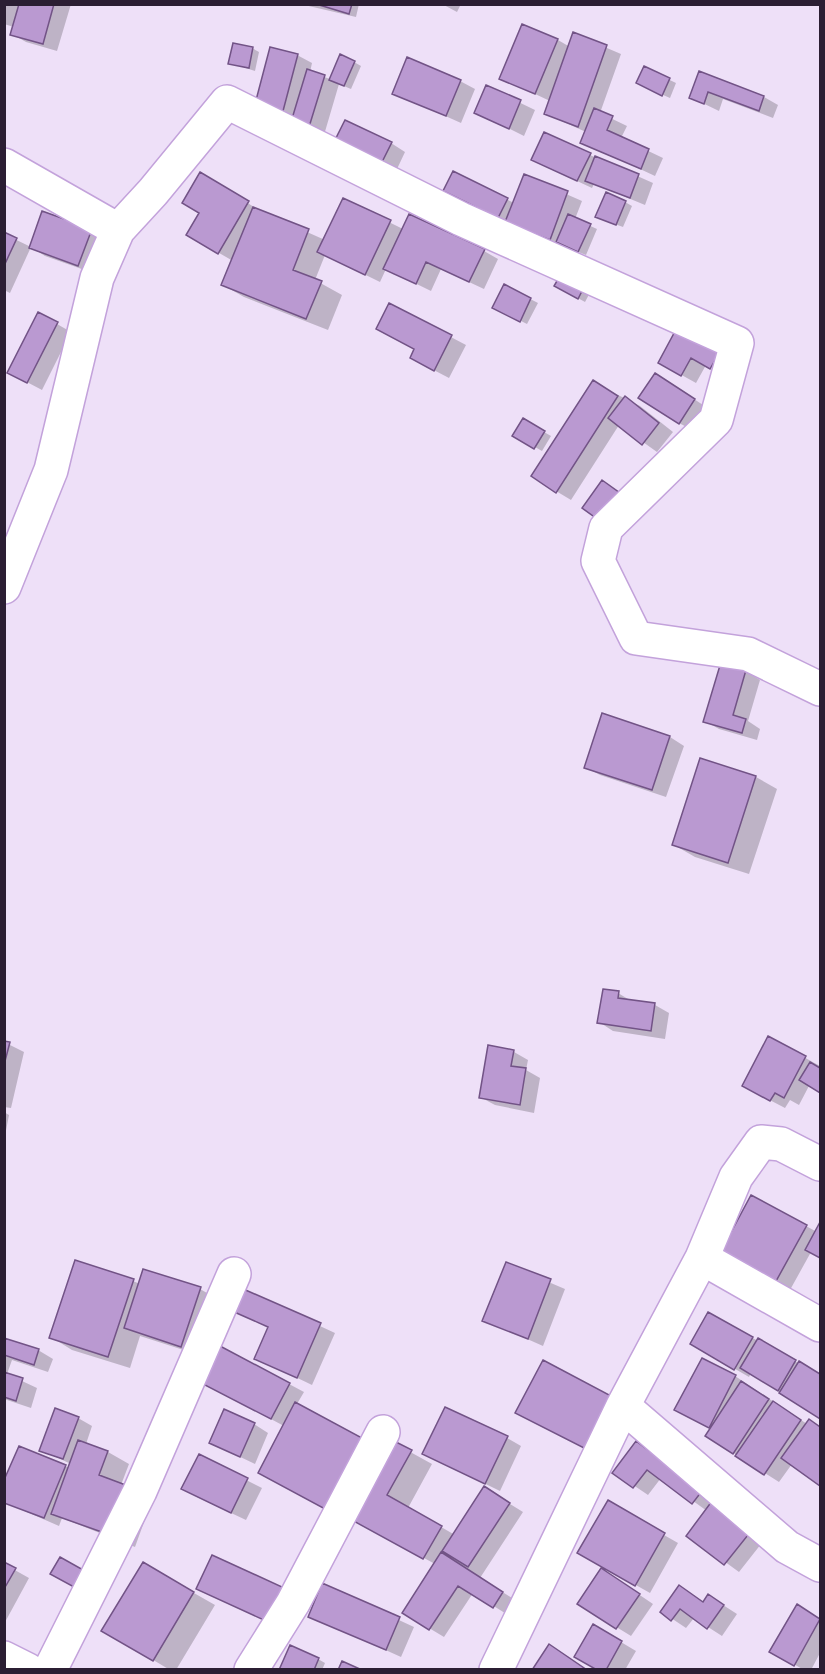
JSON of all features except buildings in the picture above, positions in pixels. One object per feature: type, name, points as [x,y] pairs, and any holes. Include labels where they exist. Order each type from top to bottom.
[{"type":"street","points":[[4,587],[51,470],[96,278],[118,230],[153,192],[227,102],[461,219],[737,343],[716,420],[606,528],[598,561],[636,638],[748,654],[820,689]]},
{"type":"street","points":[[4,165],[118,230]]},
{"type":"street","points":[[496,1670],[623,1406],[702,1258],[736,1177],[761,1142],[781,1144],[820,1164]]},
{"type":"street","points":[[702,1258],[820,1325]]},
{"type":"street","points":[[50,1670],[140,1491],[234,1274]]},
{"type":"street","points":[[623,1406],[787,1547],[820,1565]]},
{"type":"street","points":[[251,1670],[293,1603],[383,1432]]},
{"type":"street","points":[[4,1658],[28,1670]]}]
